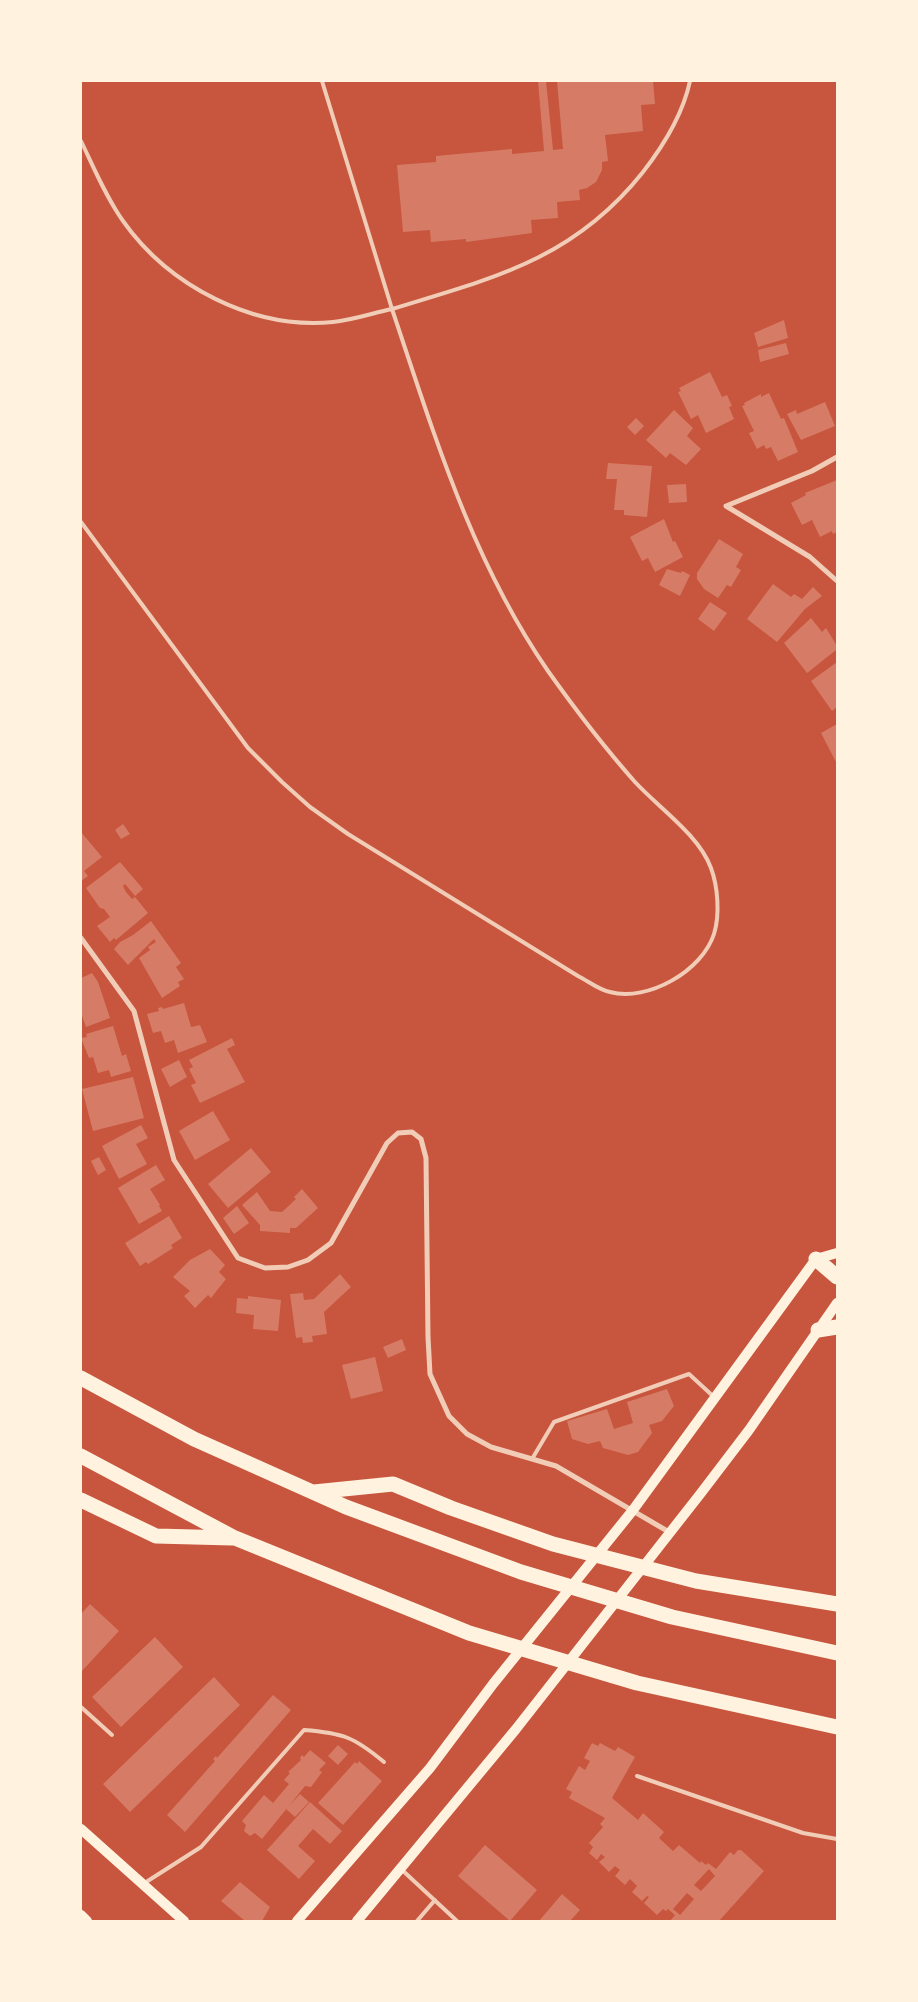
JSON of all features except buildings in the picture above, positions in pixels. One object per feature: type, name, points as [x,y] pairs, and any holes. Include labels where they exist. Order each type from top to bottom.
[{"type":"highway","points":[[816,1259],[837,1277]]},
{"type":"highway","points":[[818,1330],[837,1327]]},
{"type":"highway","points":[[81,1378],[194,1439],[346,1507],[521,1572],[672,1617],[837,1653]]},
{"type":"highway","points":[[81,1456],[235,1538],[468,1633],[637,1683],[837,1727]]},
{"type":"highway","points":[[312,1492],[393,1484],[451,1508],[553,1544],[696,1581],[837,1604]]},
{"type":"highway","points":[[81,1500],[156,1536],[235,1538]]},
{"type":"main road","points":[[297,1921],[430,1768],[493,1684],[632,1510],[816,1259],[837,1253]]},
{"type":"main road","points":[[357,1921],[516,1729],[749,1430],[837,1303]]},
{"type":"main road","points":[[81,1829],[184,1921]]},
{"type":"main road","points":[[81,1915],[87,1921]]},
{"type":"street","points":[[837,457],[812,471],[726,506],[810,557],[837,581]]},
{"type":"street","points":[[81,938],[134,1011],[174,1160],[238,1258],[265,1268],[288,1268],[308,1260],[330,1242],[387,1143],[398,1133],[412,1132],[421,1139],[426,1158],[430,1374],[449,1416],[467,1434],[492,1447],[556,1466],[669,1532]]},
{"type":"lane","points":[[81,522],[248,748],[310,806],[348,834],[578,976],[610,992],[632,994],[653,989],[672,980],[691,967],[706,951],[714,934],[717,914],[711,868],[698,845],[636,783],[596,736],[547,670],[510,610],[469,528],[445,468],[392,310],[322,81]]},
{"type":"lane","points":[[81,141],[123,221],[144,247],[174,274],[199,292],[253,313],[295,321],[332,322],[392,310],[502,276],[547,254],[579,234],[607,212],[653,159],[675,123],[690,81]]},
{"type":"lane","points":[[532,1459],[554,1422],[689,1374],[715,1398]]},
{"type":"lane","points":[[81,1707],[112,1735]]},
{"type":"lane","points":[[143,1884],[200,1847],[304,1730],[330,1732],[360,1742],[384,1762]]},
{"type":"lane","points":[[637,1776],[803,1833],[837,1839]]},
{"type":"lane","points":[[400,1870],[457,1921]]},
{"type":"lane","points":[[416,1921],[435,1900]]}]
